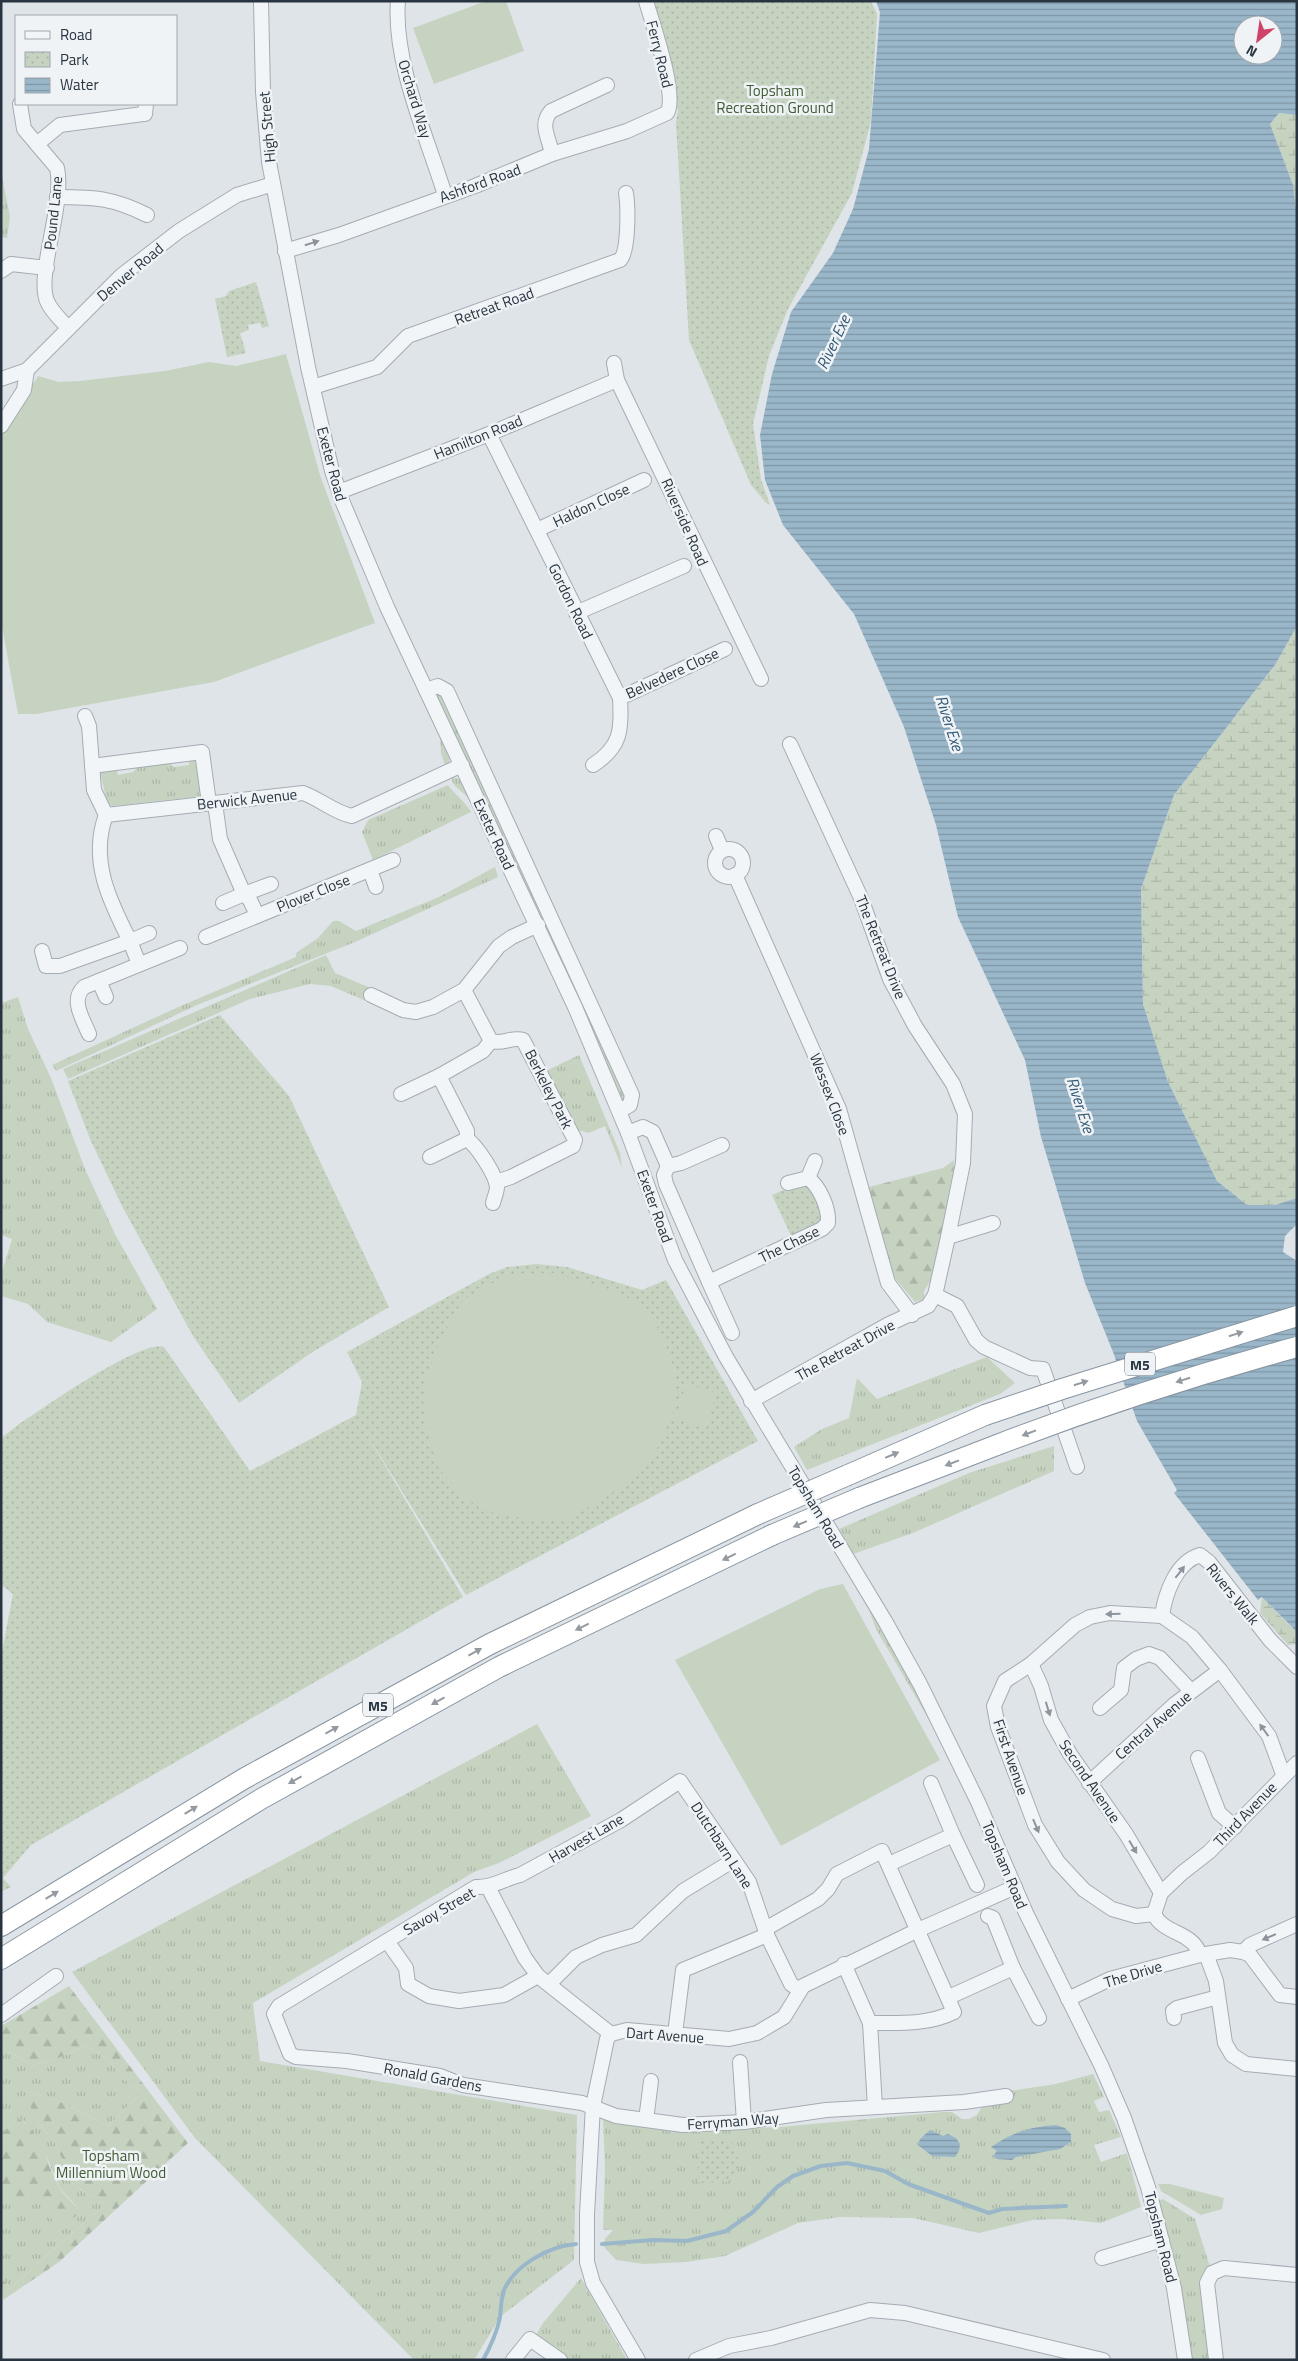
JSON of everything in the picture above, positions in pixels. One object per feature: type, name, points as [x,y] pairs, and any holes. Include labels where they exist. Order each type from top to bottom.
[{"type":"highway","name":"M5","points":[[1,1926],[245,1778],[481,1649],[758,1514],[985,1415],[1071,1386],[1297,1316]]},
{"type":"highway","name":"M5","points":[[1,1958],[261,1799],[499,1667],[772,1535],[859,1498],[1068,1418],[1208,1372],[1297,1347]]},
{"type":"street","name":"High Street","points":[[261,1],[265,134],[285,251]]},
{"type":"street","name":"Orchard Way","points":[[398,1],[398,28],[402,62],[445,195]]},
{"type":"street","name":"Ferry Road","points":[[646,1],[667,78],[670,108]]},
{"type":"street","points":[[552,154],[544,128],[547,116],[551,110],[607,85]]},
{"type":"street","name":"Pound Lane","points":[[20,105],[22,126],[57,168],[57,197],[45,286],[47,302],[68,328]]},
{"type":"street","points":[[38,144],[60,125],[141,115],[145,114],[146,105]]},
{"type":"street","name":"Ashford Road","points":[[285,251],[339,235],[512,172],[552,154],[643,125],[659,118],[670,108]]},
{"type":"street","name":"Denver Road","points":[[1,379],[27,370],[122,275],[179,231],[237,195],[273,184]]},
{"type":"street","name":"Retreat Road","points":[[313,387],[377,367],[408,336],[620,260],[624,254],[627,226],[626,193]]},
{"type":"street","points":[[57,197],[104,198],[147,215]]},
{"type":"street","name":"Exeter Road","points":[[285,251],[313,387],[339,492],[378,586],[538,925],[628,1133],[675,1260],[751,1401]]},
{"type":"street","points":[[1,271],[11,264],[47,268]]},
{"type":"street","name":"Riverside Road","points":[[614,363],[617,380],[761,679]]},
{"type":"street","points":[[1,426],[24,390],[27,370]]},
{"type":"street","name":"Hamilton Road","points":[[339,492],[490,434],[617,380]]},
{"type":"street","name":"Gordon Road","points":[[490,434],[576,614],[620,698],[620,731],[617,742],[612,751],[593,764]]},
{"type":"street","name":"Haldon Close","points":[[537,530],[644,480]]},
{"type":"street","points":[[576,614],[684,566]]},
{"type":"street","name":"Belvedere Close","points":[[620,698],[725,649]]},
{"type":"street","points":[[426,690],[438,686],[447,690],[503,812],[632,1095],[630,1105],[619,1111]]},
{"type":"street","points":[[85,716],[89,726],[94,790],[106,815],[102,824],[99,857],[105,885],[139,964]]},
{"type":"street","name":"The Retreat Drive","points":[[751,1401],[889,1324],[928,1306],[935,1295],[963,1163],[965,1114],[953,1084],[916,1026],[890,979],[861,898],[790,744]]},
{"type":"street","name":"Plover Close","points":[[92,766],[202,752],[220,839],[244,894],[250,900],[257,915]]},
{"type":"street","name":"Berwick Avenue","points":[[106,815],[303,793],[320,799],[341,814],[352,816],[462,765]]},
{"type":"street","points":[[716,836],[722,850]]},
{"type":"street","points":[[722,850],[735,850],[741,857],[741,870],[735,876],[725,877],[717,871],[714,862],[722,850]]},
{"type":"street","name":"Plover Close","points":[[206,936],[393,860]]},
{"type":"street","name":"Plover Close","points":[[370,870],[376,887]]},
{"type":"street","name":"Wessex Close","points":[[735,876],[840,1109],[888,1283],[912,1315]]},
{"type":"street","points":[[223,904],[271,884]]},
{"type":"street","points":[[371,995],[402,1010],[416,1012],[432,1007],[464,990],[499,946],[512,937],[538,925]]},
{"type":"street","points":[[42,951],[46,966],[60,966],[149,933]]},
{"type":"street","points":[[89,1034],[76,998],[84,987],[180,948]]},
{"type":"street","points":[[100,981],[106,997]]},
{"type":"street","points":[[401,1094],[439,1076],[483,1051],[491,1041],[464,990]]},
{"type":"street","name":"Berkeley Park","points":[[491,1041],[500,1044],[518,1038],[523,1040],[575,1140],[573,1146],[511,1177],[496,1182]]},
{"type":"street","points":[[439,1076],[467,1131],[467,1139]]},
{"type":"street","points":[[628,1133],[643,1127],[651,1130],[668,1166],[664,1175],[666,1184],[732,1333]]},
{"type":"street","points":[[467,1139],[476,1146],[496,1182],[497,1188],[493,1203]]},
{"type":"street","points":[[430,1157],[467,1139]]},
{"type":"street","points":[[668,1166],[681,1163],[722,1145]]},
{"type":"street","points":[[788,1183],[808,1178],[815,1161]]},
{"type":"street","name":"The Chase","points":[[709,1282],[822,1229],[828,1223],[829,1216],[816,1185],[808,1178]]},
{"type":"street","points":[[948,1237],[992,1223]]},
{"type":"street","points":[[935,1295],[957,1306],[976,1340],[984,1347],[1030,1368],[1043,1369],[1077,1467]]},
{"type":"street","name":"Topsham Road","points":[[751,1401],[885,1621],[920,1684],[978,1802],[1015,1888],[1101,2065],[1124,2118],[1148,2187],[1174,2288],[1185,2360]]},
{"type":"street","name":"Rivers Walk","points":[[1162,1616],[1165,1595],[1171,1583],[1193,1557],[1200,1555],[1209,1562],[1270,1640],[1297,1667]]},
{"type":"street","name":"First Avenue","points":[[1154,1914],[1136,1916],[1123,1914],[1097,1900],[1070,1876],[1041,1837],[1010,1761],[998,1727],[994,1706],[1004,1681],[1031,1664],[1075,1625],[1090,1617],[1110,1613],[1162,1616]]},
{"type":"street","name":"Third Avenue","points":[[1154,1914],[1161,1893],[1235,1827],[1290,1774],[1268,1736],[1220,1670],[1192,1637],[1162,1616]]},
{"type":"street","points":[[1100,1708],[1121,1690],[1124,1668],[1136,1659],[1150,1654],[1160,1658],[1191,1691]]},
{"type":"street","name":"Second Avenue","points":[[1031,1664],[1041,1686],[1051,1720],[1070,1754],[1126,1834],[1161,1893]]},
{"type":"street","name":"Central Avenue","points":[[1089,1783],[1191,1691],[1220,1670]]},
{"type":"street","points":[[1198,1758],[1219,1812],[1235,1827]]},
{"type":"street","points":[[1290,1774],[1297,1763]]},
{"type":"street","name":"Dutchbarn Lane","points":[[680,1781],[749,1882],[766,1932],[791,1984],[799,1990]]},
{"type":"street","name":"Harvest Lane","points":[[488,1887],[506,1878],[520,1875],[621,1820],[680,1781]]},
{"type":"street","points":[[931,1784],[977,1885]]},
{"type":"street","points":[[889,1864],[953,1834]]},
{"type":"street","points":[[675,2034],[683,1970],[766,1932],[792,1916],[801,1908],[818,1899],[837,1874],[882,1851],[949,1997],[954,2012],[935,2020],[870,2023]]},
{"type":"street","points":[[388,1941],[406,1968],[408,1984],[429,1996],[459,2001],[504,1995],[543,1980],[576,1957],[602,1945],[636,1935],[683,1891],[734,1860]]},
{"type":"street","name":"Savoy Street","points":[[284,2038],[274,2014],[276,2009],[476,1887],[488,1887],[525,1958],[543,1980],[611,2034]]},
{"type":"street","points":[[799,1990],[844,1964],[1015,1888]]},
{"type":"street","points":[[1154,1914],[1162,1924],[1194,1942],[1203,1954],[1216,1981],[1225,2042],[1232,2055],[1246,2064],[1297,2069]]},
{"type":"street","points":[[988,1916],[993,1918],[1013,1968],[1039,2018]]},
{"type":"street","points":[[1297,1924],[1250,1945],[1243,1952],[1260,1967],[1280,1995],[1297,1997]]},
{"type":"street","name":"The Drive","points":[[1068,1999],[1110,1979],[1203,1954],[1230,1950],[1243,1952]]},
{"type":"street","points":[[844,1964],[870,2023],[875,2108]]},
{"type":"street","points":[[949,1997],[1013,1968]]},
{"type":"street","points":[[1,2015],[56,1976]]},
{"type":"street","name":"Dart Avenue","points":[[638,2360],[593,2282],[587,2262],[587,2214],[593,2106],[603,2048],[611,2034],[627,2030],[729,2039],[757,2032],[784,2017],[793,2004],[799,1990]]},
{"type":"street","points":[[1174,2018],[1173,2011],[1177,2008],[1218,1997]]},
{"type":"street","name":"Ronald Gardens","points":[[284,2038],[290,2054],[296,2057],[356,2062],[440,2076],[463,2085],[522,2092],[593,2106]]},
{"type":"street","points":[[740,2062],[744,2122]]},
{"type":"street","points":[[646,2120],[651,2081]]},
{"type":"street","name":"Ferryman Way","points":[[593,2106],[616,2116],[683,2124],[744,2122],[797,2114],[964,2102],[1006,2096]]},
{"type":"street","points":[[1102,2258],[1162,2240]]},
{"type":"street","points":[[1216,2360],[1207,2283],[1212,2273],[1224,2268],[1245,2268],[1297,2275]]},
{"type":"street","points":[[696,2360],[729,2346],[780,2336],[870,2310],[906,2313],[1103,2360]]},
{"type":"street","points":[[513,2360],[533,2333],[560,2360]]},
{"type":"green space","points":[[486,1],[506,1],[524,51],[434,84],[413,28]]},
{"type":"green space","name":"Topsham Recreation Ground","points":[[650,1],[871,1],[877,14],[871,121],[852,193],[788,309],[769,356],[753,424],[761,479],[770,505],[766,503],[751,485],[689,340],[676,123],[678,109]]},
{"type":"green space","points":[[1279,113],[1297,115],[1297,218],[1293,185],[1270,124]]},
{"type":"green space","points":[[1,171],[10,217],[7,238],[1,237]]},
{"type":"green space","points":[[256,282],[269,326],[262,328],[260,323],[248,325],[249,330],[240,333],[246,353],[227,357],[215,299],[226,296],[229,291]]},
{"type":"green space","points":[[286,354],[320,475],[375,623],[214,682],[36,714],[18,714],[1,621],[1,436],[38,376],[59,382],[80,381],[165,371],[209,362],[236,366]]},
{"type":"green space","points":[[1297,626],[1297,1198],[1275,1205],[1247,1205],[1217,1181],[1168,1082],[1143,1004],[1141,889],[1174,795],[1275,665]]},
{"type":"green space","points":[[441,692],[543,912],[533,904],[529,897],[436,695]]},
{"type":"green space","points":[[440,735],[450,761],[446,768],[441,753]]},
{"type":"green space","points":[[198,756],[204,796],[112,806],[107,803],[100,771],[116,768],[118,775],[133,772],[139,766],[169,763],[174,767],[189,765],[189,757]]},
{"type":"green space","points":[[450,777],[461,779],[472,801],[455,786]]},
{"type":"green space","points":[[448,785],[471,812],[373,860],[362,832],[368,820]]},
{"type":"green space","points":[[495,867],[498,877],[355,942],[197,1005],[56,1071],[52,1065],[176,1008],[296,957],[296,953],[318,938],[333,921],[339,921],[356,931],[439,897]]},
{"type":"green space","points":[[559,946],[623,1086],[626,1099],[624,1101],[621,1100],[555,949]]},
{"type":"green space","points":[[326,955],[335,973],[373,989],[366,1001],[331,986],[310,984],[250,999],[68,1079],[63,1069]]},
{"type":"green space","points":[[18,997],[28,1029],[51,1078],[85,1169],[115,1234],[157,1309],[111,1342],[47,1322],[28,1304],[1,1296],[1,1275],[12,1239],[1,1235],[1,1003]]},
{"type":"green space","points":[[220,1015],[289,1096],[389,1307],[314,1351],[239,1403],[193,1336],[122,1206],[90,1139],[68,1081]]},
{"type":"green space","points":[[579,1055],[620,1153],[622,1168],[605,1126],[589,1133],[574,1129],[546,1071]]},
{"type":"green space","points":[[954,1160],[953,1191],[931,1280],[924,1291],[924,1299],[915,1302],[893,1276],[865,1188],[943,1168]]},
{"type":"green space","points":[[799,1183],[813,1189],[824,1212],[819,1226],[792,1238],[772,1195]]},
{"type":"green space","points":[[536,1264],[567,1267],[642,1290],[666,1280],[758,1441],[466,1595],[364,1430],[463,1597],[31,1845],[3,1878],[11,1887],[1,1892],[1,1657],[13,1594],[1,1585],[1,1438],[69,1391],[114,1364],[152,1347],[164,1347],[250,1471],[356,1415],[362,1382],[347,1352],[489,1274],[507,1267]]},
{"type":"green space","points":[[554,1273],[614,1291],[645,1307],[663,1337],[676,1374],[675,1408],[657,1449],[633,1480],[567,1520],[528,1519],[489,1512],[465,1498],[439,1469],[429,1440],[423,1407],[426,1380],[438,1344],[463,1300],[482,1288],[512,1274]]},
{"type":"green space","points":[[987,1357],[1015,1383],[1000,1394],[807,1470],[794,1447],[822,1429],[849,1418],[857,1378],[877,1399]]},
{"type":"green space","points":[[686,1384],[716,1393],[706,1428],[676,1419]]},
{"type":"green space","points":[[1054,1446],[1054,1471],[913,1533],[853,1554],[839,1529],[969,1473]]},
{"type":"green space","points":[[843,1584],[940,1760],[781,1846],[675,1660],[820,1589]]},
{"type":"green space","points":[[1262,1597],[1291,1627],[1297,1626],[1297,1644],[1288,1645],[1260,1613]]},
{"type":"green space","points":[[868,1607],[937,1728],[935,1730],[876,1629]]},
{"type":"green space","points":[[537,1724],[591,1816],[499,1863],[474,1872],[253,2003],[260,2061],[577,2115],[574,2260],[501,2316],[474,2360],[414,2360],[195,2138],[72,1972]]},
{"type":"green space","name":"Topsham Millennium Wood","points":[[69,1986],[188,2143],[59,2262],[3,2300],[1,2276],[10,2289],[101,2209],[101,2198],[88,2195],[73,2184],[55,2143],[37,2121],[28,2101],[30,2092],[64,2103],[108,2126],[139,2095],[106,2058],[86,2046],[56,2059],[33,2065],[1,2048],[1,2026]]},
{"type":"green space","points":[[86,2046],[106,2058],[139,2095],[108,2126],[64,2103],[30,2092],[37,2121],[55,2143],[73,2184],[88,2195],[102,2198],[101,2209],[10,2289],[1,2276],[1,2197],[35,2195],[82,2213],[59,2187],[48,2160],[24,2121],[19,2119],[1,2134],[1,2048],[33,2065],[56,2059]]},
{"type":"green space","points":[[1093,2074],[1104,2097],[1094,2101],[1099,2112],[1109,2110],[1121,2137],[1094,2145],[1101,2162],[1127,2153],[1141,2207],[1101,2223],[1064,2219],[1033,2220],[979,2233],[913,2218],[840,2217],[798,2223],[725,2256],[687,2262],[644,2264],[616,2260],[604,2247],[605,2239],[613,2230],[603,2230],[605,2168],[603,2119],[673,2132],[780,2127],[943,2112],[952,2112],[962,2119],[969,2119],[977,2115],[983,2105],[1009,2091],[1056,2084]]},
{"type":"green space","points":[[19,2119],[33,2131],[38,2139],[59,2187],[83,2213],[56,2225],[35,2196],[1,2197],[1,2134]]},
{"type":"green space","points":[[731,2140],[741,2165],[728,2182],[699,2183],[697,2160],[700,2141]]},
{"type":"green space","points":[[1158,2184],[1170,2184],[1224,2198],[1222,2209],[1201,2215],[1161,2191]]},
{"type":"green space","points":[[1163,2199],[1195,2219],[1210,2267],[1211,2360],[1190,2360],[1158,2201]]},
{"type":"green space","points":[[581,2278],[626,2358],[623,2360],[567,2360],[536,2335],[543,2323]]},
{"type":"water","name":"River Exe","points":[[876,1],[1297,1],[1297,115],[1279,113],[1270,124],[1293,185],[1297,218],[1297,626],[1275,665],[1174,795],[1141,889],[1143,1004],[1168,1082],[1217,1181],[1247,1205],[1275,1205],[1297,1198],[1297,1224],[1285,1236],[1283,1252],[1297,1261],[1297,1632],[1262,1597],[1258,1600],[1174,1493],[1177,1490],[1137,1421],[1113,1352],[1085,1283],[1041,1137],[1025,1060],[958,917],[936,825],[904,727],[854,614],[783,525],[765,480],[760,435],[772,374],[791,312],[833,253],[853,209],[869,149],[880,12]]},
{"type":"water","points":[[1056,2125],[1065,2128],[1071,2134],[1071,2142],[1060,2149],[1016,2157],[1012,2160],[997,2159],[993,2156],[997,2151],[991,2147],[1014,2134],[1038,2127]]},
{"type":"water","points":[[930,2130],[943,2136],[948,2134],[956,2138],[960,2144],[959,2151],[955,2157],[932,2156],[918,2145],[920,2139]]},
{"type":"waterway","points":[[602,2244],[653,2240],[687,2241],[726,2231],[753,2212],[777,2187],[793,2176],[821,2166],[847,2163],[885,2171],[908,2184],[989,2213],[1002,2209],[1066,2206]]},
{"type":"waterway","points":[[483,2360],[497,2327],[503,2293],[509,2281],[524,2265],[534,2258],[555,2249],[576,2244]]}]
